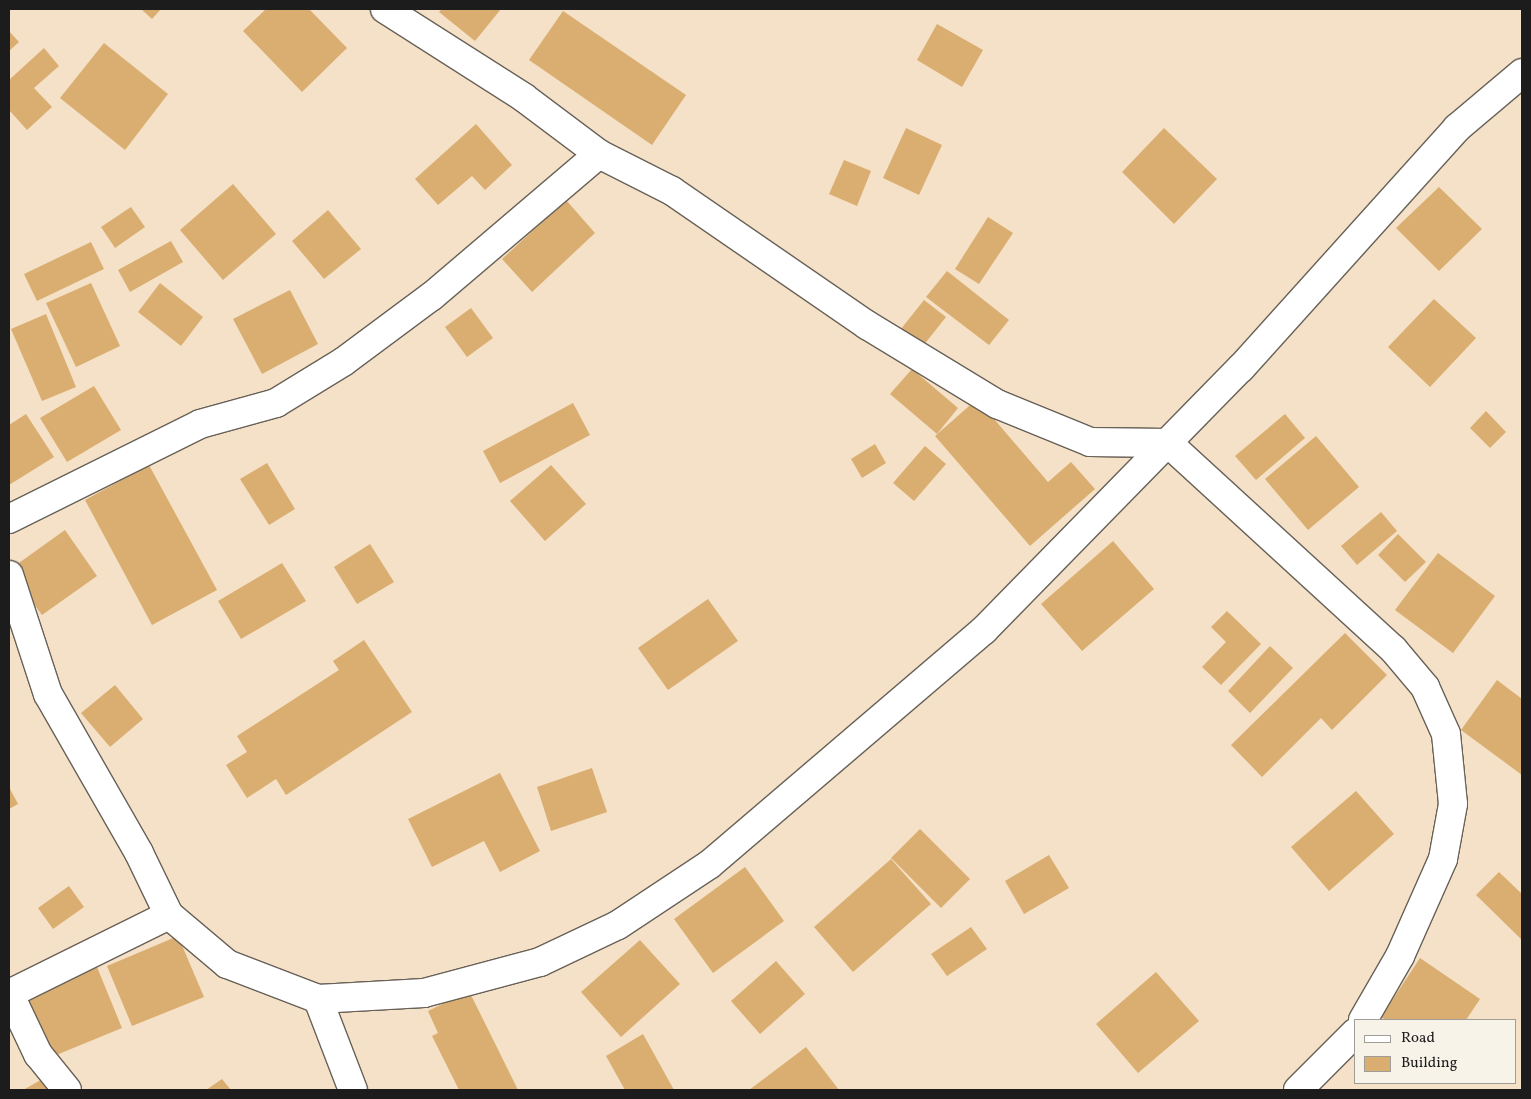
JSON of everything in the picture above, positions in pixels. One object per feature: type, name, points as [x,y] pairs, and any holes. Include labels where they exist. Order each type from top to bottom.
[{"type":"street","points":[[385,9],[523,97],[599,154],[672,191],[867,325],[997,404],[1090,442],[1168,443],[1393,649],[1425,687],[1446,734],[1453,804],[1442,859],[1400,956],[1364,1019]]},
{"type":"street","points":[[9,576],[48,694],[131,837],[169,915],[227,964],[318,999],[424,993],[540,962],[618,925],[710,864],[976,637],[1241,368],[1456,128],[1522,73]]},
{"type":"street","points":[[9,519],[200,424],[276,403],[343,362],[432,296],[599,154]]},
{"type":"street","points":[[66,1090],[38,1054],[9,994],[169,915]]},
{"type":"street","points":[[318,999],[353,1090]]},
{"type":"street","points":[[1298,1090],[1354,1034]]},
{"type":"building","points":[[141,9],[161,9],[152,19]]},
{"type":"building","points":[[266,9],[309,9],[347,48],[302,92],[243,31]]},
{"type":"building","points":[[442,9],[501,9],[475,41],[439,12]]},
{"type":"building","points":[[563,11],[686,95],[652,145],[529,60]]},
{"type":"building","points":[[937,24],[983,50],[962,87],[917,60]]},
{"type":"building","points":[[9,31],[19,42],[9,51]]},
{"type":"building","points":[[104,43],[168,94],[125,150],[60,98]]},
{"type":"building","points":[[44,48],[59,66],[34,88],[52,107],[27,130],[9,110],[9,80]]},
{"type":"building","points":[[476,124],[512,165],[485,190],[472,176],[438,205],[415,179]]},
{"type":"building","points":[[906,128],[942,145],[919,195],[883,178]]},
{"type":"building","points":[[1164,128],[1217,179],[1174,224],[1122,172]]},
{"type":"building","points":[[844,160],[871,171],[857,206],[829,194]]},
{"type":"building","points":[[233,184],[276,234],[223,280],[180,230]]},
{"type":"building","points":[[1439,187],[1482,229],[1439,271],[1396,228]]},
{"type":"building","points":[[566,200],[595,233],[532,292],[502,259]]},
{"type":"building","points":[[131,207],[145,227],[115,248],[101,227]]},
{"type":"building","points":[[328,210],[361,249],[324,279],[292,241]]},
{"type":"building","points":[[988,217],[1013,233],[979,284],[955,269]]},
{"type":"building","points":[[171,241],[183,262],[130,292],[118,270]]},
{"type":"building","points":[[91,242],[104,269],[37,301],[24,274]]},
{"type":"building","points":[[947,271],[1009,320],[989,345],[926,297]]},
{"type":"building","points":[[91,283],[120,346],[76,367],[46,303]]},
{"type":"building","points":[[160,283],[203,317],[181,346],[138,312]]},
{"type":"building","points":[[290,290],[318,344],[262,374],[233,319]]},
{"type":"building","points":[[1434,299],[1476,338],[1430,387],[1388,347]]},
{"type":"building","points":[[924,300],[946,317],[923,346],[901,329]]},
{"type":"building","points":[[471,308],[493,338],[467,357],[445,327]]},
{"type":"building","points":[[46,314],[76,387],[42,401],[11,329]]},
{"type":"building","points":[[912,369],[958,408],[937,434],[890,394]]},
{"type":"building","points":[[94,386],[121,430],[67,462],[40,418]]},
{"type":"building","points":[[977,399],[1048,482],[1071,462],[1095,489],[1030,546],[935,436]]},
{"type":"building","points":[[573,403],[590,435],[500,483],[483,451]]},
{"type":"building","points":[[1486,411],[1506,432],[1490,448],[1470,428]]},
{"type":"building","points":[[26,414],[54,457],[9,485],[9,425]]},
{"type":"building","points":[[1285,414],[1305,438],[1256,480],[1235,456]]},
{"type":"building","points":[[1316,436],[1359,487],[1308,530],[1265,479]]},
{"type":"building","points":[[875,444],[886,463],[862,478],[851,459]]},
{"type":"building","points":[[925,446],[946,464],[914,501],[893,483]]},
{"type":"building","points":[[267,463],[295,509],[269,525],[240,479]]},
{"type":"building","points":[[149,465],[217,590],[152,625],[85,500]]},
{"type":"building","points":[[551,465],[586,504],[545,541],[510,501]]},
{"type":"building","points":[[1381,512],[1397,531],[1357,565],[1341,546]]},
{"type":"building","points":[[65,530],[97,576],[42,615],[9,570]]},
{"type":"building","points":[[1398,534],[1426,562],[1405,582],[1378,555]]},
{"type":"building","points":[[1113,541],[1154,589],[1082,651],[1041,604]]},
{"type":"building","points":[[370,544],[394,582],[357,604],[334,567]]},
{"type":"building","points":[[1438,553],[1495,596],[1453,653],[1395,610]]},
{"type":"building","points":[[282,563],[306,601],[241,639],[218,601]]},
{"type":"building","points":[[708,599],[738,641],[668,690],[638,648]]},
{"type":"building","points":[[1227,611],[1261,644],[1221,685],[1202,667],[1226,642],[1211,627]]},
{"type":"building","points":[[1345,633],[1387,675],[1332,730],[1321,718],[1262,777],[1231,745]]},
{"type":"building","points":[[364,640],[412,712],[286,795],[276,779],[247,798],[226,765],[247,752],[237,736],[339,670],[333,661]]},
{"type":"building","points":[[1270,646],[1293,668],[1250,713],[1228,691]]},
{"type":"building","points":[[1497,680],[1522,699],[1522,775],[1461,730]]},
{"type":"building","points":[[115,685],[143,719],[110,747],[81,713]]},
{"type":"building","points":[[592,768],[607,812],[551,831],[537,787]]},
{"type":"building","points":[[500,773],[540,851],[500,872],[484,841],[432,867],[408,819]]},
{"type":"building","points":[[9,787],[18,804],[9,809]]},
{"type":"building","points":[[1356,791],[1394,834],[1329,891],[1291,847]]},
{"type":"building","points":[[920,829],[970,879],[941,908],[891,858]]},
{"type":"building","points":[[1049,855],[1069,888],[1024,914],[1005,881]]},
{"type":"building","points":[[891,859],[931,904],[853,972],[814,927]]},
{"type":"building","points":[[745,867],[784,921],[713,973],[674,919]]},
{"type":"building","points":[[1499,872],[1522,894],[1522,940],[1476,895]]},
{"type":"building","points":[[69,886],[84,907],[53,929],[38,908]]},
{"type":"building","points":[[971,927],[987,949],[947,976],[931,954]]},
{"type":"building","points":[[178,936],[204,997],[132,1026],[107,966]]},
{"type":"building","points":[[640,940],[680,984],[621,1037],[581,992]]},
{"type":"building","points":[[1420,958],[1480,999],[1467,1019],[1384,1019],[1381,1017]]},
{"type":"building","points":[[776,961],[805,994],[760,1034],[731,1001]]},
{"type":"building","points":[[97,967],[122,1028],[49,1058],[23,997]]},
{"type":"building","points":[[1156,972],[1199,1021],[1138,1073],[1096,1024]]},
{"type":"building","points":[[469,991],[518,1090],[459,1090],[432,1036],[438,1033],[428,1011]]},
{"type":"building","points":[[643,1034],[674,1090],[625,1090],[606,1056]]},
{"type":"building","points":[[806,1047],[839,1090],[749,1090]]},
{"type":"building","points":[[48,1076],[56,1090],[23,1090]]},
{"type":"building","points":[[222,1079],[231,1090],[206,1090]]}]
